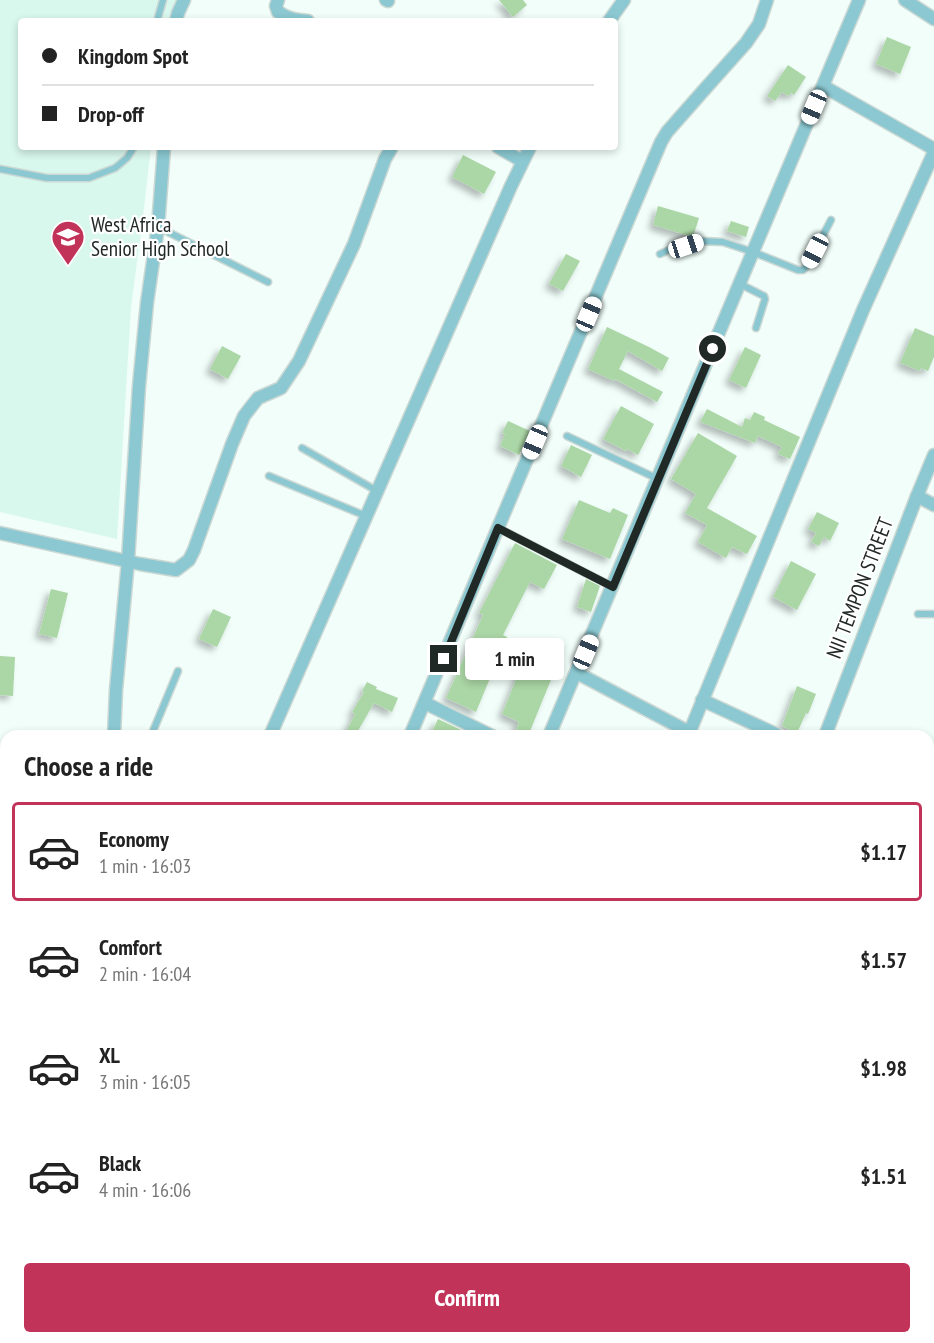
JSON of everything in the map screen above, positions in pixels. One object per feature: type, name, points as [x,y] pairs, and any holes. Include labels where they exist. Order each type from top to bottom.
[{"type":"street","points":[[177,18],[184,0]]},
{"type":"street","points":[[278,0],[276,6],[278,12],[290,18]]},
{"type":"street","points":[[611,18],[624,0]]},
{"type":"street","points":[[413,730],[661,142],[667,132],[746,43],[759,24],[767,0]]},
{"type":"street","points":[[552,730],[859,0]]},
{"type":"street","points":[[905,0],[934,19]]},
{"type":"street","points":[[690,730],[863,310],[934,150],[823,86]]},
{"type":"street","points":[[114,730],[139,386],[147,303],[158,227],[164,150]]},
{"type":"street","points":[[0,533],[176,570],[189,560],[244,416],[258,398],[281,388],[299,361],[354,244],[390,150]]},
{"type":"street","points":[[503,150],[522,161]]},
{"type":"street","points":[[273,730],[528,150]]},
{"type":"street","name":"NII TEMPON STREET","points":[[827,730],[916,496],[934,455]]},
{"type":"street","points":[[916,496],[934,505]]},
{"type":"street","points":[[577,674],[681,730]]},
{"type":"street","points":[[702,700],[767,730]]},
{"type":"street","points":[[425,703],[480,730]]},
{"type":"lane","points":[[158,18],[163,0]]},
{"type":"lane","points":[[0,169],[47,178],[88,178],[115,168],[127,158],[132,150]]},
{"type":"lane","points":[[660,254],[700,241],[723,242],[803,270],[831,220]]},
{"type":"lane","points":[[158,227],[268,282]]},
{"type":"lane","points":[[740,284],[764,296],[756,328]]},
{"type":"lane","points":[[567,436],[658,479]]},
{"type":"lane","points":[[302,448],[377,492]]},
{"type":"lane","points":[[269,476],[366,517]]},
{"type":"lane","points":[[498,528],[613,587]]},
{"type":"lane","points":[[918,614],[934,614]]},
{"type":"lane","points":[[153,730],[178,671]]},
{"type":"shaded area","name":"West Africa Senior High School","points":[[0,0],[178,0],[169,18],[18,18],[18,150],[151,150],[131,307],[117,539],[0,512]]},
{"type":"building","points":[[499,0],[523,0],[527,5],[513,17]]},
{"type":"building","points":[[887,37],[911,47],[900,74],[876,64]]},
{"type":"building","points":[[788,65],[806,77],[794,95],[791,93],[788,96],[782,92],[775,101],[767,96]]},
{"type":"building","points":[[463,155],[496,172],[484,194],[452,177]]},
{"type":"building","points":[[658,206],[699,218],[693,237],[653,225]]},
{"type":"building","points":[[731,221],[749,227],[746,237],[727,231]]},
{"type":"building","points":[[566,254],[580,261],[563,291],[549,284]]},
{"type":"building","points":[[607,327],[669,358],[662,371],[628,351],[619,369],[663,392],[657,402],[615,379],[614,381],[588,369]]},
{"type":"building","points":[[915,328],[934,336],[934,357],[928,371],[921,368],[920,371],[900,363]]},
{"type":"building","points":[[222,346],[241,356],[228,379],[210,369]]},
{"type":"building","points":[[745,347],[761,355],[746,388],[729,380]]},
{"type":"building","points":[[621,406],[654,424],[638,455],[603,439]]},
{"type":"building","points":[[707,409],[742,427],[745,418],[750,420],[754,412],[765,417],[764,420],[800,437],[790,459],[778,454],[782,447],[758,436],[755,443],[700,422]]},
{"type":"building","points":[[508,421],[530,431],[519,455],[500,446],[505,434],[502,433]]},
{"type":"building","points":[[698,433],[737,456],[707,508],[757,536],[747,554],[732,547],[726,558],[698,542],[707,525],[685,513],[696,494],[671,479]]},
{"type":"building","points":[[571,445],[592,455],[581,477],[561,466]]},
{"type":"building","points":[[579,500],[610,513],[613,508],[628,515],[610,559],[562,539]]},
{"type":"building","points":[[817,512],[839,523],[830,541],[824,537],[819,546],[811,542],[816,533],[808,529]]},
{"type":"building","points":[[515,543],[557,565],[544,589],[530,582],[503,635],[507,637],[476,712],[446,698],[483,615],[479,613]]},
{"type":"building","points":[[791,561],[816,574],[797,610],[773,597]]},
{"type":"building","points":[[586,579],[600,586],[591,612],[577,607]]},
{"type":"building","points":[[51,589],[68,593],[57,638],[39,634]]},
{"type":"building","points":[[213,609],[231,617],[217,647],[199,639]]},
{"type":"building","points":[[528,650],[541,656],[540,659],[557,665],[530,730],[516,730],[519,722],[502,714]]},
{"type":"building","points":[[0,656],[15,657],[13,696],[0,695]]},
{"type":"building","points":[[367,682],[377,687],[376,689],[398,698],[392,712],[374,703],[358,730],[347,730],[355,714],[352,712],[364,692],[362,691]]},
{"type":"building","points":[[797,686],[816,694],[798,730],[791,730],[782,726]]},
{"type":"building","points":[[438,719],[461,730],[433,730]]},
{"type":"place","name":"West Africa Senior High School","points":[[68,266]]},
{"type":"route","points":[[444,659],[498,528],[613,587],[713,349]]}]
